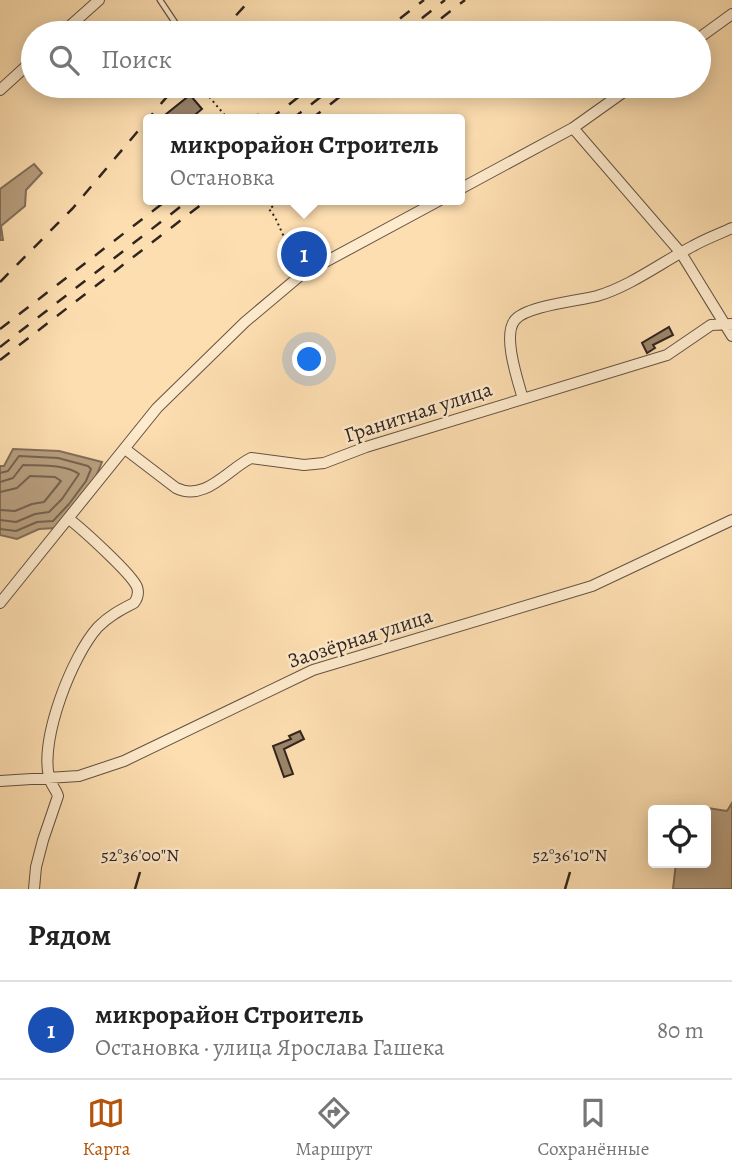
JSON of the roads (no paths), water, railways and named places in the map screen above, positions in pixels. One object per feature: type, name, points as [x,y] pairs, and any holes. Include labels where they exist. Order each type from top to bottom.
[{"type":"street","points":[[75,21],[99,0]]},
{"type":"street","points":[[711,29],[732,14]]},
{"type":"street","points":[[0,90],[21,71]]},
{"type":"street","points":[[465,186],[573,128],[615,98]]},
{"type":"street","points":[[573,128],[681,253],[728,324],[732,336]]},
{"type":"street","points":[[0,603],[157,408],[246,322],[302,275],[431,205]]},
{"type":"street","points":[[523,399],[510,342],[514,320],[547,306],[598,295],[732,228]]},
{"type":"street","name":"Гранитная улица","points":[[125,449],[176,488],[195,493],[204,490],[251,458],[304,466],[324,463],[366,447],[667,355],[711,325],[728,324]]},
{"type":"street","points":[[34,889],[36,867],[58,796],[49,779],[49,747],[56,712],[78,656],[99,626],[116,612],[134,603],[138,594],[138,588],[128,576],[85,531],[69,519]]},
{"type":"street","name":"Заозёрная улица","points":[[0,781],[79,776],[124,761],[313,670],[592,586],[732,520]]},
{"type":"lane","points":[[160,0],[174,21]]},
{"type":"water","points":[[34,164],[42,173],[26,190],[25,206],[1,226],[3,240],[0,240],[0,189]]},
{"type":"water","points":[[13,449],[59,451],[102,462],[93,484],[56,528],[39,529],[17,539],[0,535],[0,466],[4,466]]},
{"type":"water","points":[[732,803],[732,889],[673,889],[675,868],[711,868],[711,809],[727,811]]},
{"type":"railway","points":[[231,21],[250,0]]},
{"type":"railway","points":[[397,21],[424,0]]},
{"type":"railway","points":[[418,21],[445,0]]},
{"type":"railway","points":[[438,21],[465,0]]},
{"type":"railway","points":[[152,114],[166,98]]},
{"type":"railway","points":[[277,114],[297,98]]},
{"type":"railway","points":[[299,114],[319,98]]},
{"type":"railway","points":[[318,114],[338,98]]},
{"type":"railway","points":[[0,282],[73,208],[143,125]]},
{"type":"railway","points":[[0,329],[161,205]]},
{"type":"railway","points":[[0,347],[183,205]]},
{"type":"railway","points":[[0,360],[201,205]]},
{"type":"place","name":"микрорайон Строитель","points":[[304,254]]}]
